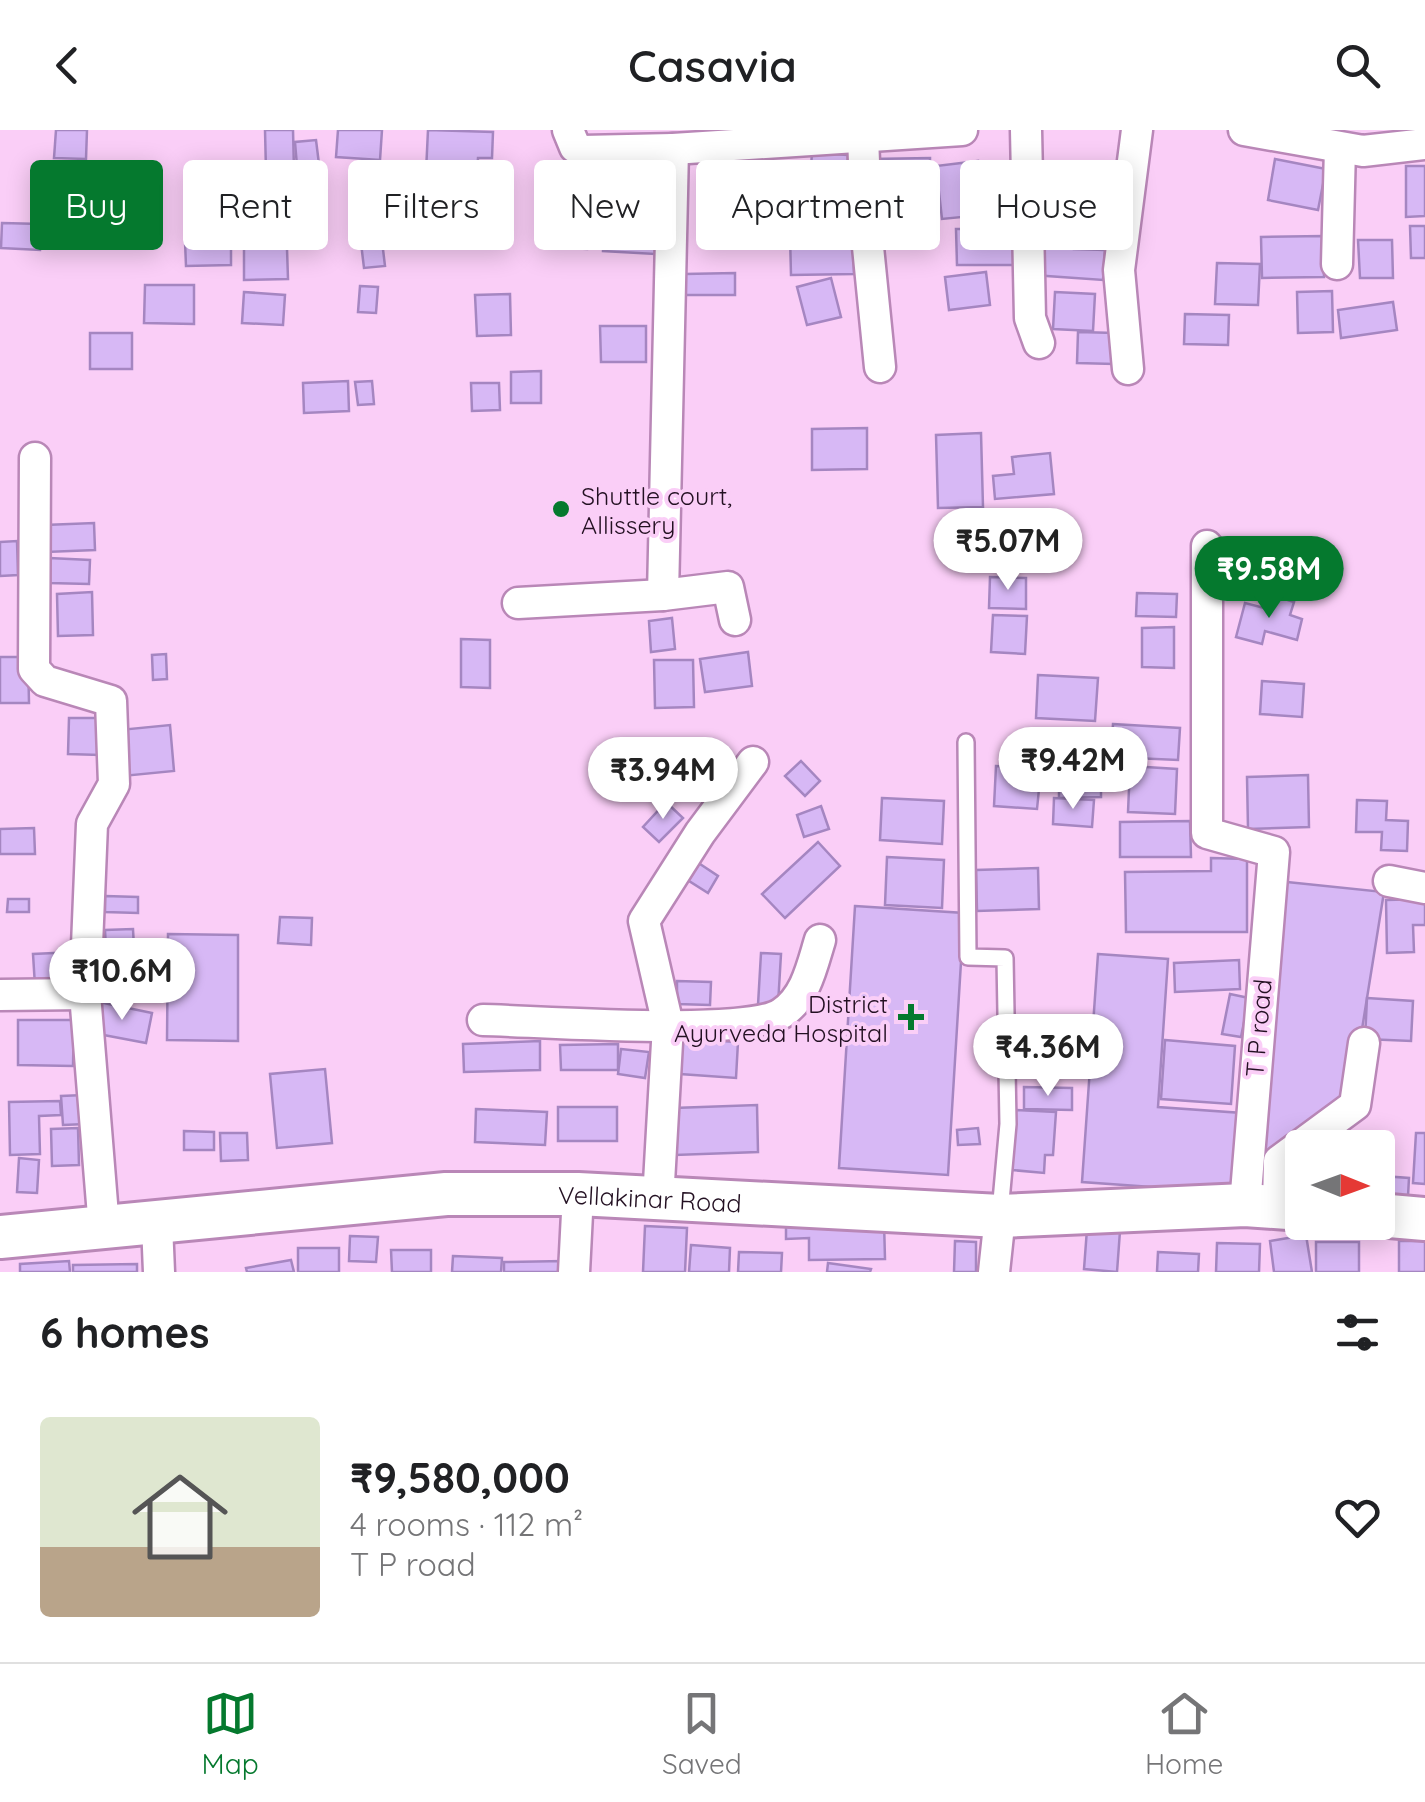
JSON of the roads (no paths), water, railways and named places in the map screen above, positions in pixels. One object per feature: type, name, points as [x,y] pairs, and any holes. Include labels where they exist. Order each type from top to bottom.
[{"type":"main road","name":"Vellakinar Road","points":[[0,1237],[446,1194],[578,1194],[1000,1216],[1275,1207]]},
{"type":"main road","points":[[1395,1216],[1425,1218]]},
{"type":"street","points":[[568,130],[575,147],[584,151],[962,130]]},
{"type":"street","points":[[1026,130],[1030,318],[1040,343]]},
{"type":"street","points":[[1128,369],[1119,270],[1137,130]]},
{"type":"street","points":[[1244,130],[1363,151],[1425,144]]},
{"type":"street","points":[[863,137],[867,237],[880,367]]},
{"type":"street","points":[[1337,264],[1340,148]]},
{"type":"street","points":[[663,581],[673,149]]},
{"type":"street","points":[[35,458],[34,669],[45,681],[111,701],[114,784],[92,824],[84,994],[104,1228]]},
{"type":"street","name":"T P road","points":[[1208,546],[1207,832],[1274,852],[1275,1207]]},
{"type":"street","points":[[518,603],[663,581],[728,587],[736,620]]},
{"type":"street","points":[[658,1200],[668,1025],[644,920],[700,833],[754,762]]},
{"type":"street","points":[[1389,881],[1425,888]]},
{"type":"street","points":[[483,1020],[736,1025],[780,1015],[798,998],[820,940]]},
{"type":"street","points":[[0,994],[84,994]]},
{"type":"street","points":[[1275,1207],[1279,1161],[1355,1104],[1364,1043]]},
{"type":"street","points":[[574,1272],[578,1194]]},
{"type":"street","points":[[994,1272],[1000,1216]]},
{"type":"street","points":[[157,1224],[159,1272]]},
{"type":"lane","points":[[966,742],[968,957],[1005,958],[1008,1124],[1000,1216]]},
{"type":"place","name":"Shuttle court, Allissery","points":[[561,509]]},
{"type":"place","name":"District Ayurveda Hospital","points":[[911,1017]]}]
